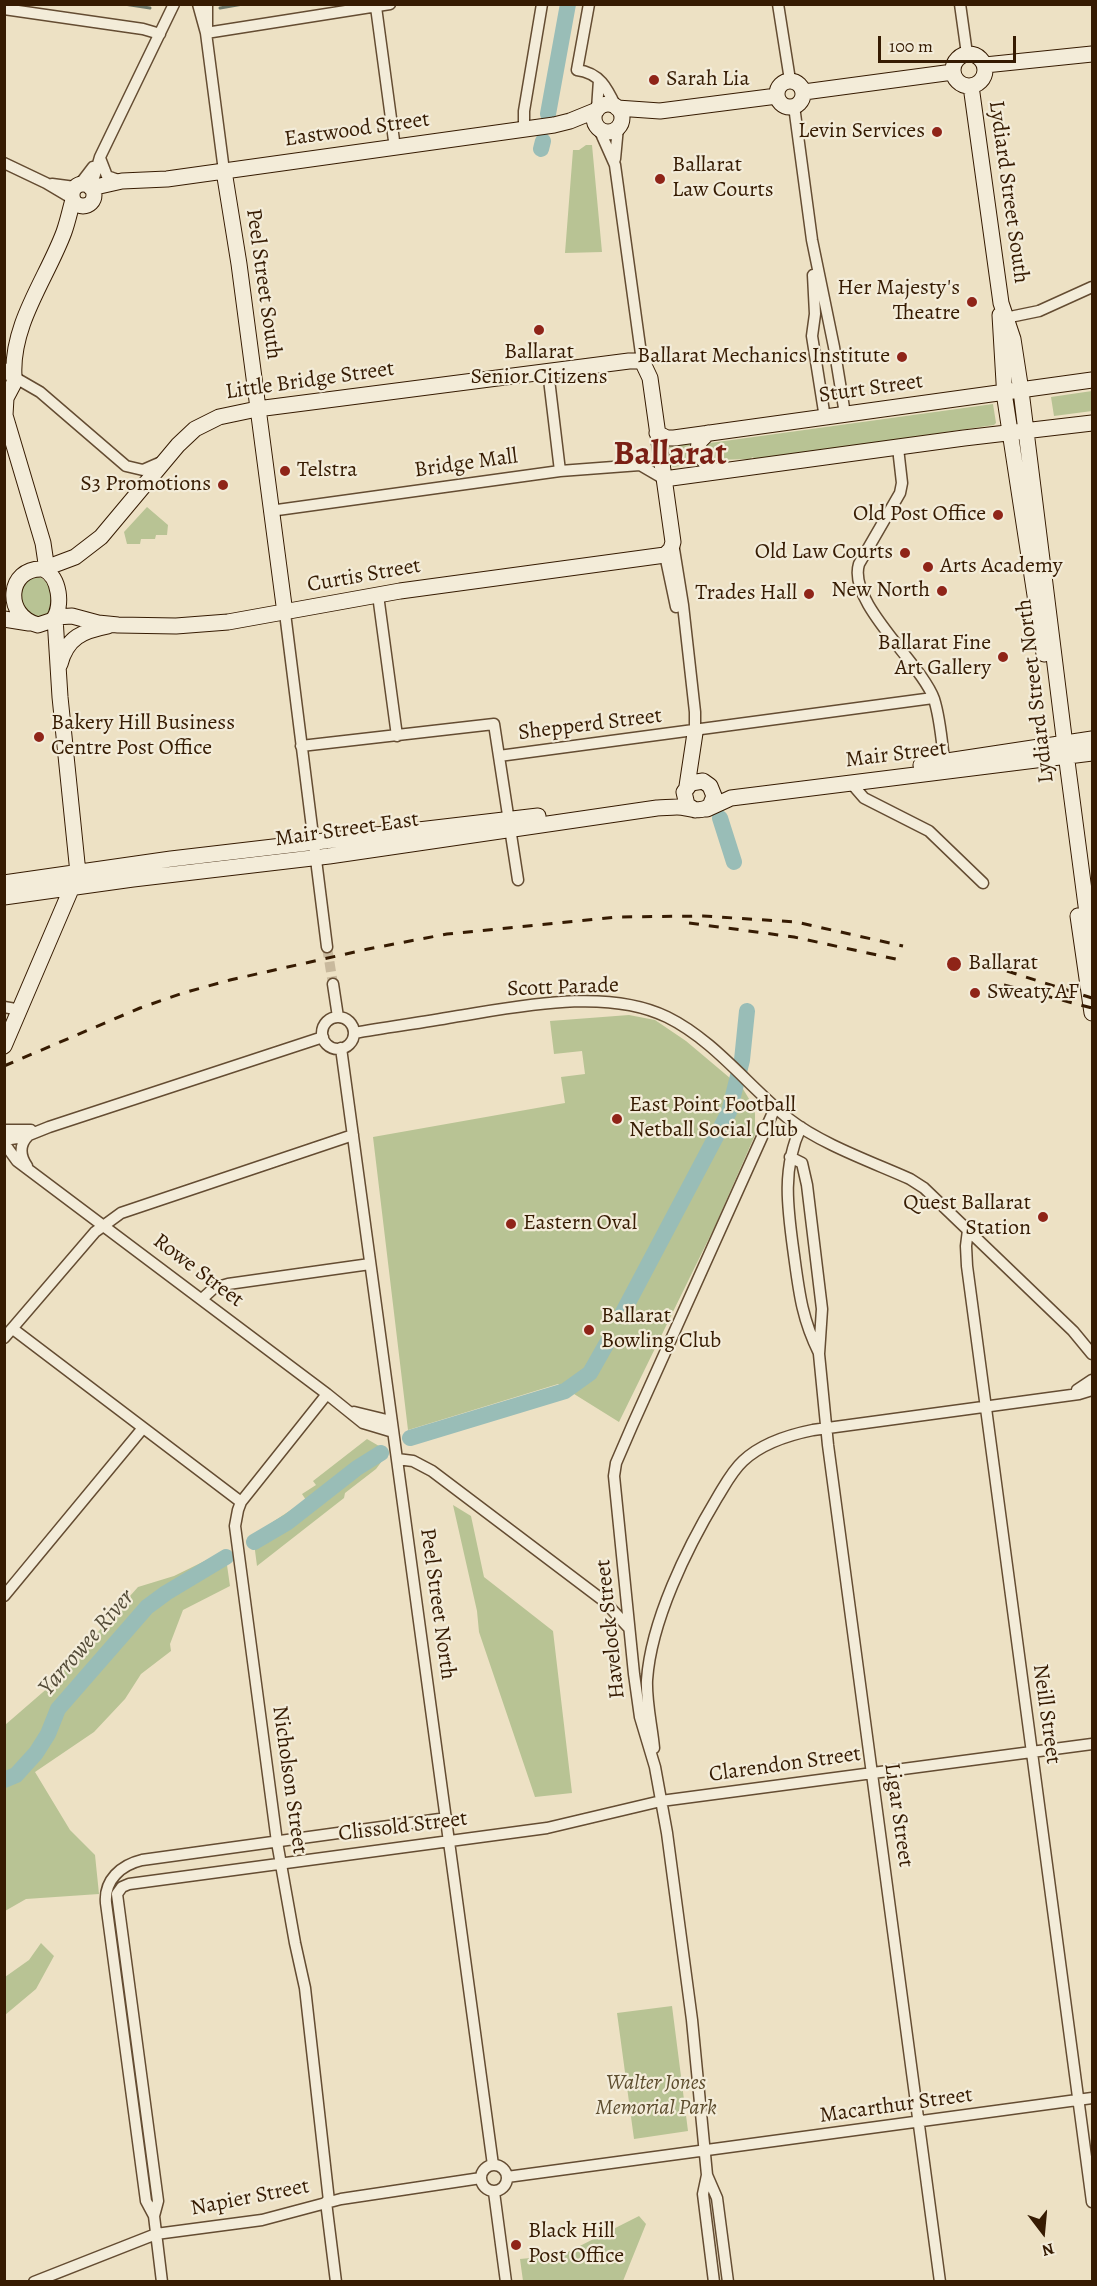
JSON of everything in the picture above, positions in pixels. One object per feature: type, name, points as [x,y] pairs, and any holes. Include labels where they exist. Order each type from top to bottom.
[{"type":"street","name":"Peel Street South","points":[[198,4],[206,33],[285,613]]},
{"type":"street","name":"Peel Street South","points":[[206,33],[207,4]]},
{"type":"street","points":[[206,33],[390,4]]},
{"type":"street","points":[[530,128],[524,111],[542,4]]},
{"type":"street","points":[[590,4],[577,70],[589,72],[606,85],[621,117],[615,165],[642,361],[650,378],[664,479],[669,549],[683,606],[695,712],[695,735],[685,801],[701,809],[712,803],[714,796],[701,769],[695,735]]},
{"type":"street","points":[[778,4],[790,80]]},
{"type":"street","points":[[960,4],[967,54]]},
{"type":"street","points":[[70,560],[61,560],[51,554],[40,536],[5,414],[9,378],[25,319],[64,231],[173,6]]},
{"type":"street","points":[[376,7],[395,148]]},
{"type":"street","points":[[4,9],[144,29],[160,34]]},
{"type":"street","points":[[967,54],[978,56],[985,66],[983,79],[971,86],[959,82],[953,72],[956,60],[967,54]]},
{"type":"street","points":[[985,66],[1092,54]]},
{"type":"street","points":[[804,92],[953,72]]},
{"type":"street","points":[[599,80],[594,121],[615,165]]},
{"type":"street","points":[[790,80],[800,84],[804,92],[801,101],[794,106],[785,106],[777,96],[779,86],[790,80]]},
{"type":"street","name":"Lydiard Street South","points":[[971,86],[1002,313],[1004,393]]},
{"type":"street","points":[[597,110],[608,104],[616,107],[666,110],[777,96]]},
{"type":"street","points":[[794,106],[812,240],[845,414]]},
{"type":"street","name":"Eastwood Street","points":[[82,194],[122,182],[166,179],[554,125],[597,110]]},
{"type":"street","points":[[598,129],[609,132],[666,110]]},
{"type":"street","name":"Eastwood Street","points":[[554,125],[598,129]]},
{"type":"street","points":[[100,157],[107,176],[122,182]]},
{"type":"street","points":[[4,163],[46,183],[82,194]]},
{"type":"street","name":"Eastwood Street","points":[[82,194],[107,193],[166,179]]},
{"type":"street","points":[[812,240],[815,314],[812,336],[825,418]]},
{"type":"street","points":[[1002,313],[1039,311],[1092,290]]},
{"type":"street","name":"Lydiard Street South","points":[[1002,313],[1013,339],[1021,391]]},
{"type":"street","name":"Little Bridge Street","points":[[41,570],[70,560],[108,530],[182,441],[206,422],[224,415],[548,371],[642,361]]},
{"type":"street","points":[[548,371],[560,471]]},
{"type":"street","points":[[9,378],[40,392],[126,466],[143,470],[165,460]]},
{"type":"street","name":"Sturt Street","points":[[657,433],[667,438],[1092,380]]},
{"type":"street","name":"Lydiard Street North","points":[[1021,391],[1061,750]]},
{"type":"street","name":"Lydiard Street North","points":[[1004,393],[1092,947]]},
{"type":"street","points":[[664,479],[1092,423]]},
{"type":"street","points":[[708,433],[699,442],[698,453],[714,472]]},
{"type":"street","points":[[898,448],[902,483],[900,493],[859,564],[856,576],[863,596],[933,698],[945,767]]},
{"type":"street","name":"Bridge Mall","points":[[270,511],[560,471],[640,465],[664,479]]},
{"type":"street","points":[[4,1046],[76,880],[58,678],[56,617],[58,605],[53,577],[41,570],[37,555],[40,536]]},
{"type":"street","name":"Curtis Street","points":[[56,617],[75,616],[98,623],[118,625],[201,624],[285,613],[378,595],[669,549]]},
{"type":"street","points":[[41,570],[11,588],[15,607],[21,617],[41,630],[49,641],[58,678]]},
{"type":"street","points":[[378,595],[397,736]]},
{"type":"street","points":[[356,599],[370,606],[382,623]]},
{"type":"street","points":[[285,613],[327,947]]},
{"type":"street","points":[[4,619],[45,625],[56,617]]},
{"type":"street","points":[[58,678],[63,655],[72,639],[86,631],[118,625]]},
{"type":"street","name":"Shepperd Street","points":[[301,746],[494,724],[499,756],[695,735],[933,698]]},
{"type":"street","name":"Mair Street","points":[[701,809],[731,798],[851,783],[1061,750],[1092,739]]},
{"type":"street","name":"Mair Street","points":[[1061,750],[1092,753]]},
{"type":"street","points":[[499,756],[518,880]]},
{"type":"street","name":"Mair Street","points":[[707,783],[734,790],[945,767]]},
{"type":"street","points":[[687,787],[699,781],[707,783]]},
{"type":"street","points":[[851,783],[864,798],[935,835],[983,883]]},
{"type":"street","name":"Mair Street East","points":[[4,897],[171,859],[315,850],[509,824],[661,800],[673,797],[687,787]]},
{"type":"street","name":"Mair Street East","points":[[509,824],[657,808],[701,809]]},
{"type":"street","name":"Mair Street East","points":[[4,884],[76,880]]},
{"type":"street","name":"Lydiard Street North","points":[[1084,891],[1092,1013]]},
{"type":"street","points":[[333,984],[338,1017]]},
{"type":"street","name":"Scott Parade","points":[[354,1033],[534,1006],[590,1002],[617,1003],[648,1009],[680,1024],[696,1035],[776,1108],[801,1127],[914,1182],[968,1230],[1073,1331]]},
{"type":"street","points":[[4,1007],[21,1010]]},
{"type":"street","points":[[338,1017],[350,1022],[354,1033],[350,1043],[341,1048],[330,1046],[323,1037],[322,1031],[328,1021],[338,1017]]},
{"type":"street","points":[[4,1141],[28,1136],[49,1127],[323,1037]]},
{"type":"street","name":"Peel Street North","points":[[341,1048],[493,2165]]},
{"type":"street","name":"Havelock Street","points":[[714,2282],[703,2194],[707,2175],[693,2020],[657,1775],[640,1714],[628,1626],[628,1606],[615,1485],[616,1466],[776,1108]]},
{"type":"street","points":[[4,1130],[49,1127]]},
{"type":"street","name":"Ligar Street","points":[[801,1127],[790,1157],[787,1178],[788,1209],[800,1299],[806,1326],[819,1353]]},
{"type":"street","points":[[4,1338],[104,1224],[135,1207],[353,1135]]},
{"type":"street","points":[[27,1166],[22,1158],[21,1148],[28,1136]]},
{"type":"street","name":"Rowe Street","points":[[4,1141],[16,1159],[327,1394],[346,1408],[393,1431]]},
{"type":"street","name":"Ligar Street","points":[[790,1157],[802,1163],[807,1185],[822,1309],[819,1353],[826,1428],[940,2282]]},
{"type":"street","name":"Neill Street","points":[[968,1230],[967,1266],[1092,2202]]},
{"type":"street","points":[[202,1299],[214,1288],[228,1284],[370,1264]]},
{"type":"street","points":[[13,1329],[241,1502]]},
{"type":"street","points":[[1073,1331],[1092,1344]]},
{"type":"street","points":[[1073,1331],[1092,1354]]},
{"type":"street","points":[[1065,1395],[1082,1388],[1092,1380]]},
{"type":"street","points":[[657,1775],[648,1686],[649,1667],[658,1626],[691,1547],[719,1494],[741,1462],[772,1442],[795,1434],[1083,1394],[1092,1390]]},
{"type":"street","name":"Nicholson Street","points":[[327,1394],[241,1502],[236,1521],[237,1544],[277,1842],[305,1988],[336,2282]]},
{"type":"street","points":[[4,1596],[143,1428]]},
{"type":"street","points":[[396,1456],[413,1461],[432,1471],[604,1601],[628,1626]]},
{"type":"street","points":[[604,1601],[614,1606],[628,1606]]},
{"type":"street","name":"Clarendon Street","points":[[661,1802],[1092,1744]]},
{"type":"street","name":"Clissold Street","points":[[112,1895],[122,1887],[134,1883],[554,1826],[661,1802]]},
{"type":"street","name":"Clissold Street","points":[[128,1864],[142,1860],[447,1818]]},
{"type":"street","points":[[311,1838],[310,1849],[314,1859]]},
{"type":"street","points":[[242,1846],[247,1857],[246,1868]]},
{"type":"street","points":[[128,1864],[129,1874],[134,1883]]},
{"type":"street","points":[[128,1864],[115,1874],[112,1895],[113,1911],[158,2201],[153,2216],[162,2282]]},
{"type":"street","name":"Macarthur Street","points":[[705,2151],[1092,2098]]},
{"type":"street","points":[[507,2177],[705,2151]]},
{"type":"street","points":[[493,2165],[503,2168],[507,2177],[504,2187],[494,2192],[486,2189],[481,2178],[484,2169],[493,2165]]},
{"type":"street","name":"Havelock Street","points":[[707,2175],[717,2198],[728,2282]]},
{"type":"street","name":"Napier Street","points":[[34,2282],[156,2234],[262,2220],[327,2202],[481,2178]]},
{"type":"street","points":[[494,2192],[506,2282]]},
{"type":"green space","points":[[586,145],[592,145],[602,252],[565,253],[573,150],[579,150]]},
{"type":"green space","points":[[1092,391],[1092,411],[1054,416],[1051,397]]},
{"type":"green space","points":[[993,404],[996,423],[994,425],[758,460],[752,457],[751,459],[712,460],[703,449],[710,443]]},
{"type":"green space","points":[[691,443],[690,453],[693,464],[674,467],[669,465],[666,449],[668,447]]},
{"type":"green space","points":[[147,507],[168,525],[167,535],[156,535],[155,539],[141,539],[140,544],[127,544],[124,532]]},
{"type":"green space","points":[[35,576],[46,582],[52,595],[50,609],[41,619],[27,614],[19,597],[25,583]]},
{"type":"green space","points":[[629,1015],[655,1020],[686,1041],[743,1089],[754,1107],[755,1135],[715,1226],[619,1422],[558,1384],[408,1430],[373,1137],[565,1103],[561,1077],[585,1074],[582,1051],[554,1054],[550,1021]]},
{"type":"green space","points":[[367,1439],[379,1446],[385,1457],[376,1469],[345,1493],[344,1498],[257,1566],[253,1535],[306,1500],[302,1494],[316,1485],[313,1481]]},
{"type":"green space","points":[[453,1505],[471,1516],[484,1577],[553,1631],[572,1793],[535,1797],[479,1632],[477,1611]]},
{"type":"green space","points":[[225,1551],[230,1586],[183,1610],[170,1644],[171,1651],[141,1674],[125,1699],[94,1732],[35,1772],[70,1830],[95,1855],[99,1894],[26,1899],[5,1911],[5,1725],[50,1686],[138,1587],[174,1576]]},
{"type":"green space","points":[[41,1943],[54,1956],[36,1989],[5,2015],[5,1977],[29,1960]]},
{"type":"green space","name":"Walter Jones Memorial Park","points":[[672,2006],[688,2131],[634,2139],[617,2013]]},
{"type":"green space","points":[[639,2216],[646,2224],[623,2281],[523,2281],[520,2259],[562,2255]]},
{"type":"waterway","points":[[124,4],[150,8]]},
{"type":"waterway","points":[[220,8],[243,4]]},
{"type":"waterway","name":"Yarrowee River","points":[[548,114],[568,4]]},
{"type":"waterway","name":"Yarrowee River","points":[[541,149],[543,141]]},
{"type":"waterway","name":"Yarrowee River","points":[[720,818],[734,862]]},
{"type":"waterway","name":"Yarrowee River","points":[[621,1316],[729,1112],[742,1060],[747,1011]]},
{"type":"waterway","name":"Yarrowee River","points":[[410,1438],[565,1391],[590,1373],[607,1343]]},
{"type":"waterway","name":"Yarrowee River","points":[[254,1542],[288,1522],[357,1468],[381,1453]]},
{"type":"waterway","name":"Yarrowee River","points":[[4,1780],[16,1775],[36,1753],[48,1734],[58,1709],[147,1607],[226,1557]]},
{"type":"tunnel","points":[[327,947],[333,984]]},
{"type":"railway","points":[[4,1066],[140,1008],[183,993],[368,949],[447,934],[617,917],[703,916],[796,922],[903,946]]},
{"type":"railway","points":[[689,923],[794,937],[900,960]]},
{"type":"railway","points":[[1007,971],[1092,998]]},
{"type":"railway","points":[[1004,985],[1092,1008]]},
{"type":"place","name":"Sarah Lia","points":[[654,80]]},
{"type":"place","name":"Levin Services","points":[[937,132]]},
{"type":"place","name":"Ballarat Law Courts","points":[[660,179]]},
{"type":"place","name":"Her Majesty's Theatre","points":[[972,302]]},
{"type":"place","name":"Ballarat Senior Citizens","points":[[539,330]]},
{"type":"place","name":"Ballarat Mechanics Institute","points":[[902,357]]},
{"type":"place","name":"Telstra","points":[[285,471]]},
{"type":"place","name":"S3 Promotions","points":[[223,485]]},
{"type":"place","name":"Old Post Office","points":[[998,515]]},
{"type":"place","name":"Old Law Courts","points":[[905,553]]},
{"type":"place","name":"Arts Academy","points":[[928,567]]},
{"type":"place","name":"New North","points":[[942,591]]},
{"type":"place","name":"Trades Hall","points":[[809,594]]},
{"type":"place","name":"Ballarat Fine Art Gallery","points":[[1003,657]]},
{"type":"place","name":"Bakery Hill Business Centre Post Office","points":[[39,737]]},
{"type":"place","name":"Ballarat","points":[[954,964]]},
{"type":"place","name":"Sweaty AF","points":[[975,993]]},
{"type":"place","name":"East Point Football Netball Social Club","points":[[617,1119]]},
{"type":"place","name":"Quest Ballarat Station","points":[[1043,1217]]},
{"type":"place","name":"Eastern Oval","points":[[511,1224]]},
{"type":"place","name":"Ballarat Bowling Club","points":[[589,1330]]},
{"type":"place","name":"Black Hill Post Office","points":[[516,2245]]},
{"type":"district","name":"Ballarat","points":[[670,456]]}]
